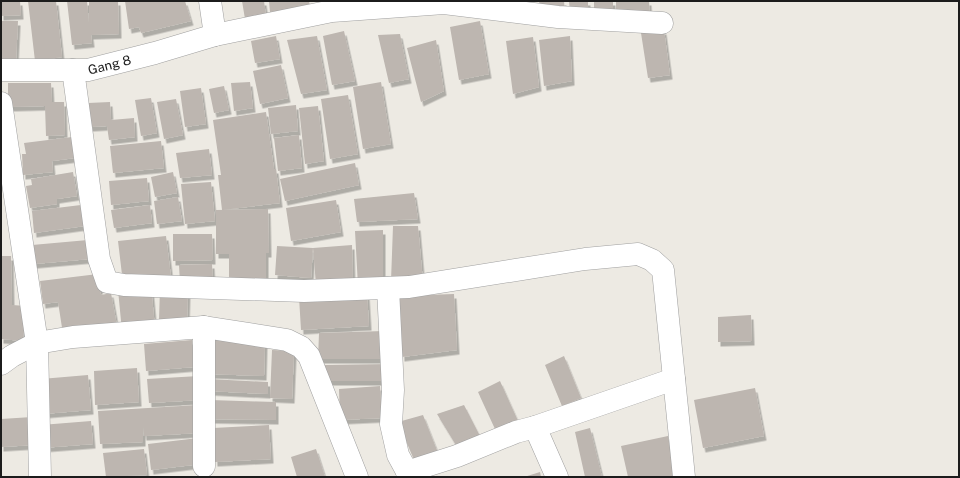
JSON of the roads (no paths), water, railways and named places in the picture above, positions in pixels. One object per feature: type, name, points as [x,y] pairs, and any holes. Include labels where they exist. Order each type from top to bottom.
[{"type":"street","points":[[210,1],[215,35]]},
{"type":"street","name":"Gang 8","points":[[1,70],[88,70],[155,53],[215,35],[332,11],[444,3],[558,17],[662,23]]},
{"type":"street","points":[[73,70],[99,260],[107,282],[124,285],[304,291],[388,288],[409,287],[585,259],[638,254],[652,260],[662,270],[684,477]]},
{"type":"street","points":[[1,103],[38,343],[40,477]]},
{"type":"street","points":[[388,288],[392,390],[391,424],[398,455],[408,475],[516,432],[535,427],[674,379]]},
{"type":"street","points":[[204,327],[204,466]]},
{"type":"street","points":[[1,364],[12,356],[38,343],[73,337],[204,327],[287,340],[301,347],[309,356],[357,477]]},
{"type":"street","points":[[535,427],[557,477]]}]
